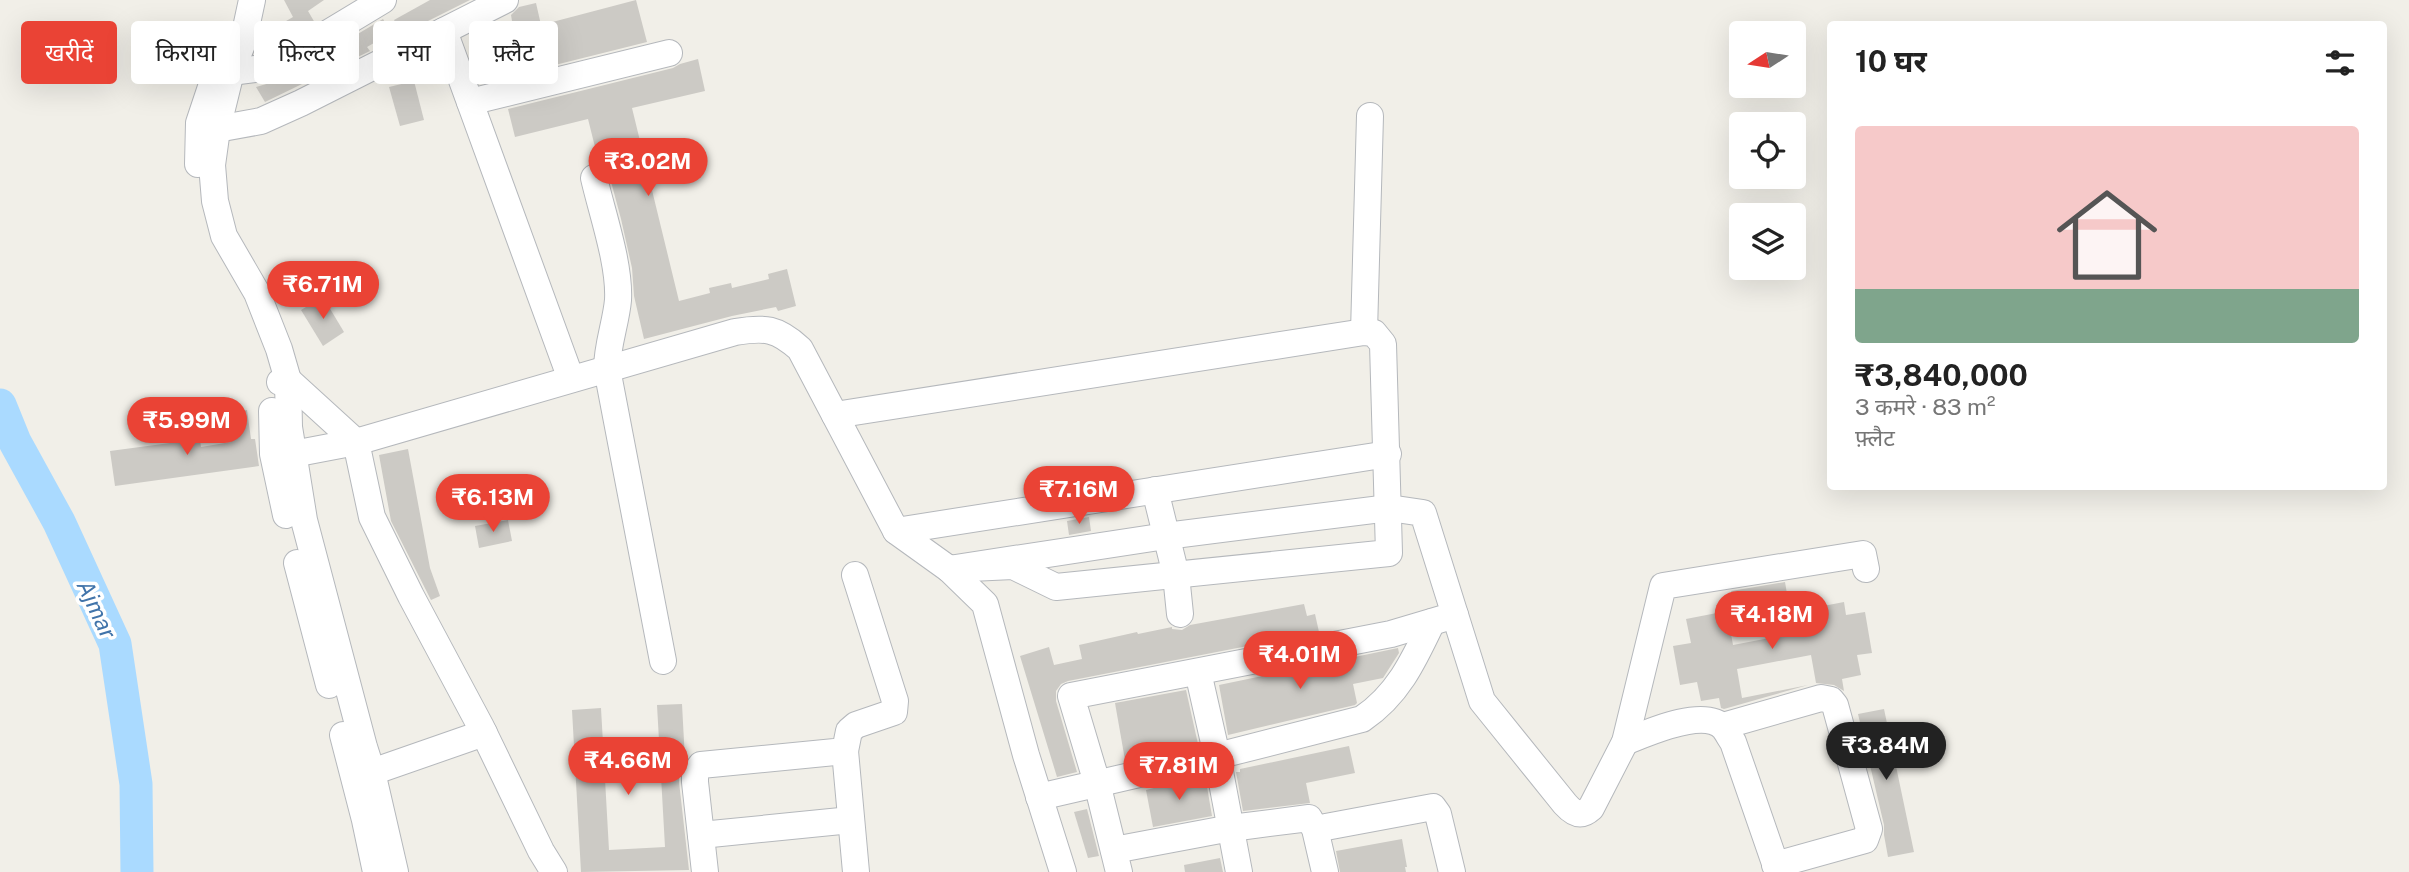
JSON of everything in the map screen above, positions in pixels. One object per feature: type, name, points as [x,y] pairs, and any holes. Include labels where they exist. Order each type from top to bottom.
[{"type":"street","points":[[236,0],[236,10],[208,126],[215,201],[224,236],[257,293],[279,349],[280,382],[273,454],[283,502],[309,617],[373,817],[395,872]]},
{"type":"street","points":[[240,50],[252,0]]},
{"type":"street","points":[[240,71],[272,67],[383,0]]},
{"type":"street","points":[[455,25],[505,0]]},
{"type":"street","points":[[470,102],[669,53]]},
{"type":"street","points":[[455,61],[571,379]]},
{"type":"street","points":[[208,126],[261,121],[373,66]]},
{"type":"street","points":[[208,126],[226,84]]},
{"type":"street","points":[[1364,332],[1370,116]]},
{"type":"street","points":[[594,178],[617,279],[618,300],[613,333],[608,346],[607,369],[663,661]]},
{"type":"street","points":[[293,454],[356,442],[735,331],[761,328],[784,335],[800,349],[896,531],[949,569],[985,604],[1063,872]]},
{"type":"street","points":[[835,415],[1364,332],[1374,333],[1383,344],[1389,553],[1056,587],[1013,566],[949,569]]},
{"type":"street","points":[[280,382],[356,442],[372,517],[554,872]]},
{"type":"street","points":[[280,382],[304,520],[363,747],[372,772],[376,872]]},
{"type":"street","points":[[896,531],[1388,454]]},
{"type":"street","points":[[1155,490],[1176,575],[1180,614]]},
{"type":"street","points":[[949,569],[1167,536],[1389,508],[1423,513],[1444,618],[1482,701],[1573,813],[1586,813],[1591,808],[1625,742],[1663,586],[1863,554],[1866,569]]},
{"type":"street","points":[[855,575],[895,701],[894,712],[856,725],[849,731],[845,751],[856,872]]},
{"type":"street","points":[[1325,872],[1310,818],[1231,828],[1116,861],[1097,783],[1071,696],[1391,634],[1444,618]]},
{"type":"street","points":[[1039,797],[1362,719],[1393,692],[1444,618]]},
{"type":"street","points":[[1198,672],[1239,872]]},
{"type":"street","points":[[1625,742],[1654,730],[1702,719],[1723,726],[1821,698],[1831,699],[1835,705],[1869,829],[1865,840],[1777,869],[1733,742],[1723,726]]},
{"type":"street","points":[[372,772],[484,733]]},
{"type":"street","points":[[705,872],[695,782],[695,773],[701,765],[845,751]]},
{"type":"street","points":[[1315,829],[1433,807],[1438,814],[1452,872]]},
{"type":"street","points":[[701,835],[852,820]]},
{"type":"building","points":[[284,0],[324,0],[308,11],[314,21],[286,21],[293,17]]},
{"type":"building","points":[[430,0],[470,0],[428,21],[394,20]]},
{"type":"building","points":[[636,0],[647,42],[558,64],[556,21]]},
{"type":"building","points":[[536,3],[540,21],[512,21],[511,15],[519,7]]},
{"type":"building","points":[[373,25],[373,44],[367,47],[370,51],[359,56],[359,33]]},
{"type":"building","points":[[698,59],[705,91],[632,108],[679,301],[710,293],[709,288],[731,283],[732,288],[769,279],[768,274],[787,269],[796,306],[778,311],[776,307],[732,316],[644,339],[621,219],[609,174],[599,163],[588,119],[515,137],[508,109],[673,68]]},
{"type":"building","points":[[266,84],[302,84],[265,102],[256,87]]},
{"type":"building","points":[[415,84],[424,120],[400,126],[389,87]]},
{"type":"building","points":[[323,297],[344,332],[323,346],[301,310]]},
{"type":"building","points":[[247,410],[251,439],[255,439],[259,466],[115,486],[110,451],[200,439],[201,447],[231,442],[227,413]]},
{"type":"building","points":[[408,449],[430,568],[440,596],[431,600],[391,521],[379,455]]},
{"type":"building","points":[[1089,517],[1091,531],[1069,535],[1067,521]]},
{"type":"building","points":[[508,520],[512,541],[479,548],[475,526]]},
{"type":"building","points":[[1785,582],[1789,605],[1735,614],[1731,591]]},
{"type":"building","points":[[1815,596],[1818,607],[1844,602],[1846,615],[1865,612],[1872,653],[1857,655],[1861,675],[1842,679],[1844,691],[1834,685],[1816,683],[1811,655],[1737,669],[1742,698],[1808,685],[1724,709],[1721,708],[1719,698],[1701,701],[1697,682],[1680,685],[1673,646],[1691,643],[1686,619],[1727,611],[1733,645],[1806,631],[1800,598]]},
{"type":"building","points":[[1304,604],[1307,616],[1315,614],[1319,632],[1061,684],[1056,691],[1056,701],[1077,772],[1057,777],[1020,656],[1049,647],[1054,665],[1082,659],[1079,645],[1137,632],[1138,634],[1172,627],[1182,630],[1190,625]]},
{"type":"building","points":[[1398,648],[1399,653],[1383,678],[1353,684],[1357,703],[1355,705],[1228,735],[1219,685]]},
{"type":"building","points":[[1186,690],[1198,744],[1125,760],[1115,703]]},
{"type":"building","points":[[682,704],[685,760],[679,772],[679,782],[689,870],[581,872],[572,710],[601,708],[609,850],[665,847],[657,705]]},
{"type":"building","points":[[1884,709],[1914,852],[1888,857],[1884,825],[1858,714]]},
{"type":"building","points":[[1349,746],[1355,773],[1306,783],[1310,803],[1243,811],[1236,772],[1240,772],[1240,769]]},
{"type":"building","points":[[1205,775],[1212,816],[1153,827],[1146,790]]},
{"type":"building","points":[[1087,809],[1099,856],[1088,858],[1074,812]]},
{"type":"building","points":[[1402,839],[1406,872],[1340,872],[1336,851]]},
{"type":"building","points":[[1220,858],[1223,872],[1185,872],[1184,865]]},
{"type":"waterway","name":"Ajmar","points":[[0,405],[15,442],[59,522],[115,644],[136,784],[137,872]]}]
